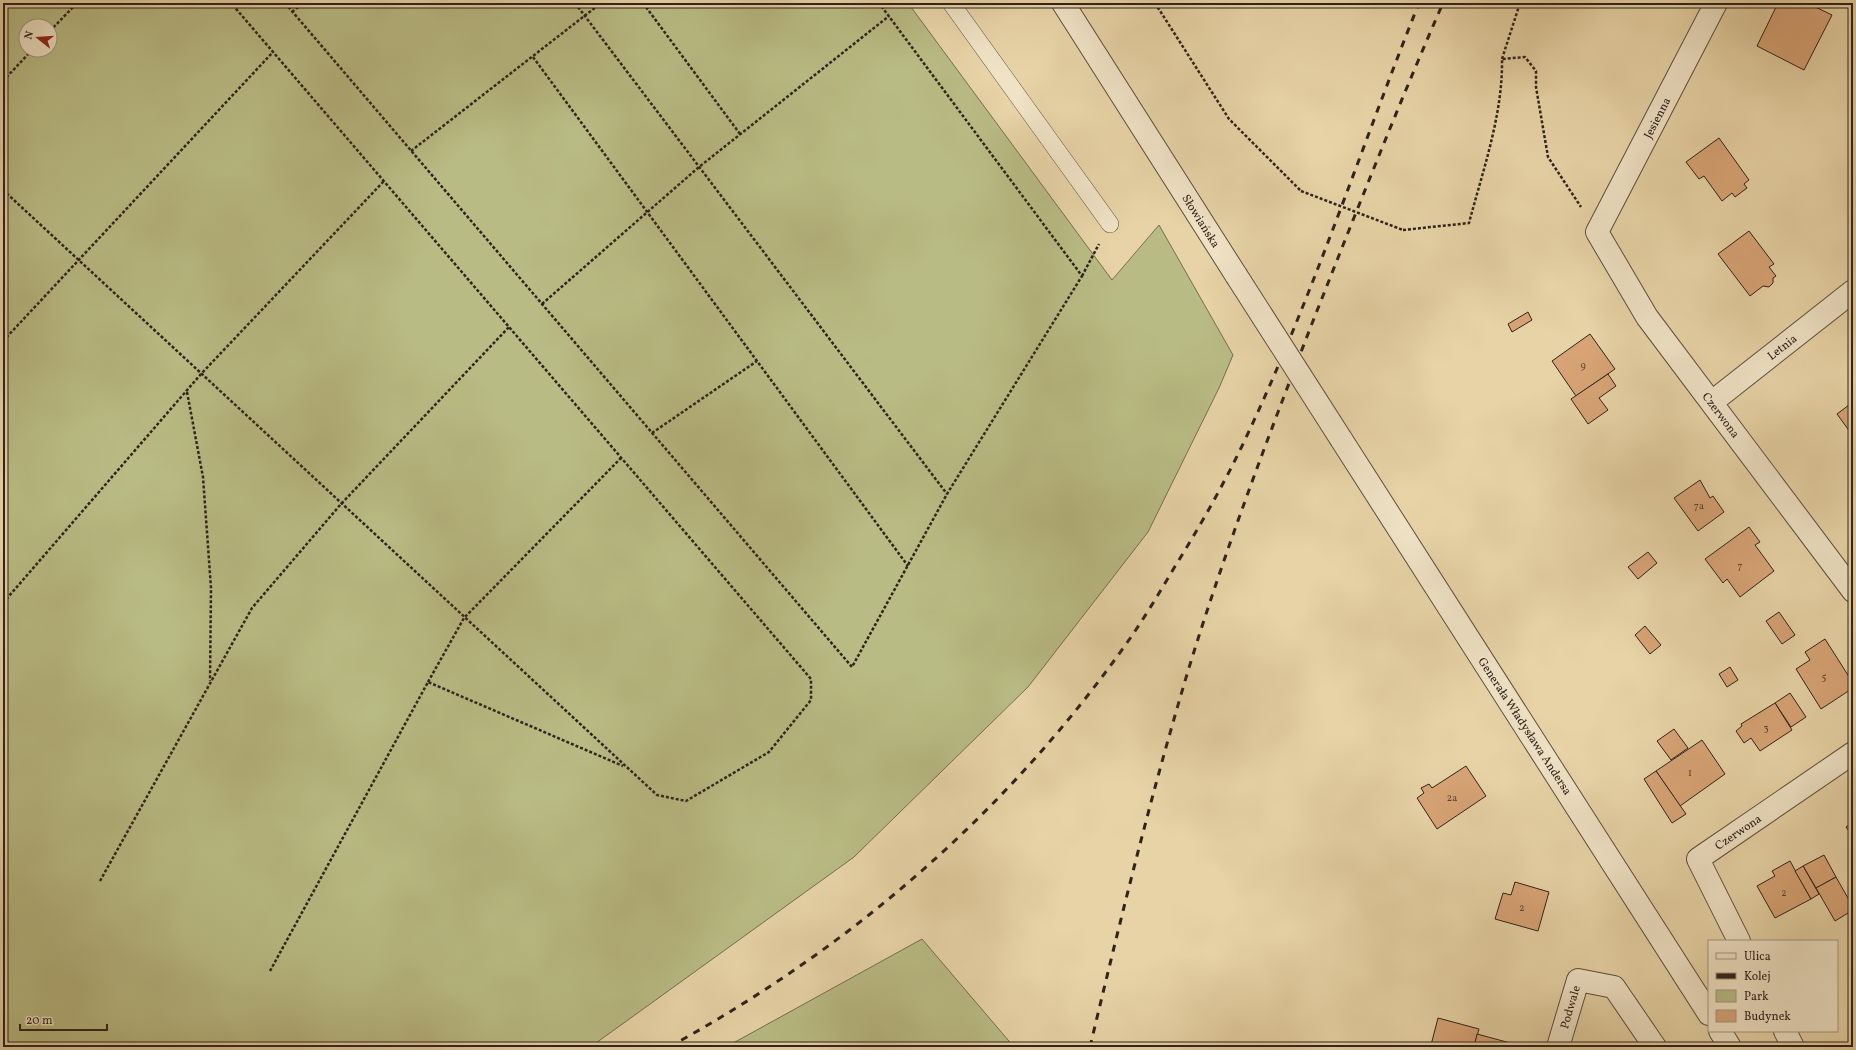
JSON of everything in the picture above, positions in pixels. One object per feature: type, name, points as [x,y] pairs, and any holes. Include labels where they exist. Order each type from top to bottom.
[{"type":"street","name":"Słowiańska","points":[[1063,3],[1341,439]]},
{"type":"street","name":"Jesienna","points":[[1597,232],[1716,3]]},
{"type":"street","name":"Czerwona","points":[[1597,232],[1647,316],[1853,591]]},
{"type":"street","name":"Letnia","points":[[1712,402],[1853,291]]},
{"type":"street","name":"Generała Władysława Andersa","points":[[1341,439],[1708,1012]]},
{"type":"street","name":"Czerwona","points":[[1739,940],[1698,859],[1853,753]]},
{"type":"street","name":"Podwale","points":[[1558,1047],[1578,980],[1614,987],[1655,1047]]},
{"type":"street","points":[[1721,1032],[1730,1047]]},
{"type":"street","points":[[1786,1032],[1793,1047]]},
{"type":"lane","points":[[951,3],[1110,224]]},
{"type":"path","points":[[58,23],[77,3]]},
{"type":"path","points":[[3,190],[625,767],[657,794],[686,801],[769,752],[811,700],[811,678],[231,3]]},
{"type":"path","points":[[285,3],[852,667],[947,494],[1082,276],[1110,224]]},
{"type":"path","points":[[292,12],[303,3]]},
{"type":"path","points":[[574,3],[947,494]]},
{"type":"path","points":[[411,151],[601,3]]},
{"type":"path","points":[[643,3],[740,134]]},
{"type":"path","points":[[879,3],[1082,276]]},
{"type":"path","points":[[1155,3],[1229,119],[1301,191],[1403,230],[1469,223],[1502,83],[1502,59],[1520,3]]},
{"type":"path","points":[[542,304],[699,167],[889,16]]},
{"type":"path","points":[[3,341],[273,52]]},
{"type":"path","points":[[532,57],[908,566]]},
{"type":"path","points":[[1502,59],[1525,57],[1536,71],[1536,87],[1548,157],[1597,232]]},
{"type":"path","points":[[3,81],[25,58]]},
{"type":"path","points":[[3,603],[201,374],[384,181]]},
{"type":"path","points":[[100,881],[252,608],[342,504],[509,327]]},
{"type":"path","points":[[652,433],[757,361]]},
{"type":"path","points":[[187,392],[203,477],[211,588],[210,683]]},
{"type":"path","points":[[270,971],[464,618],[621,458]]},
{"type":"path","points":[[428,682],[625,767]]},
{"type":"green space","points":[[3,3],[908,3],[1112,280],[1159,225],[1233,355],[1219,388],[1148,532],[1028,687],[854,857],[596,1043],[582,1047],[3,1047]]},
{"type":"green space","points":[[922,939],[1014,1047],[726,1047]]},
{"type":"building","points":[[1778,3],[1807,3],[1832,15],[1804,70],[1757,46]]},
{"type":"building","points":[[1719,138],[1749,180],[1744,184],[1747,188],[1735,197],[1732,193],[1722,201],[1704,176],[1699,179],[1686,162]]},
{"type":"building","points":[[1749,231],[1774,264],[1769,267],[1776,276],[1773,278],[1773,283],[1769,287],[1763,286],[1750,296],[1718,254]]},
{"type":"building","points":[[1528,312],[1532,320],[1512,332],[1508,324]]},
{"type":"building","points":[[1590,334],[1615,369],[1576,396],[1552,361]]},
{"type":"building","points":[[1608,374],[1616,386],[1599,398],[1608,410],[1588,424],[1571,399]]},
{"type":"building","points":[[1853,402],[1853,436],[1837,414]]},
{"type":"building","points":[[1700,480],[1710,498],[1713,496],[1724,512],[1698,531],[1674,498]]},
{"type":"building","points":[[1749,527],[1760,542],[1755,545],[1774,571],[1740,597],[1727,579],[1723,583],[1705,559]]},
{"type":"building","points":[[1648,552],[1657,563],[1638,579],[1628,567]]},
{"type":"building","points":[[1779,612],[1795,635],[1782,644],[1766,621]]},
{"type":"building","points":[[1645,626],[1661,645],[1650,654],[1635,635]]},
{"type":"building","points":[[1825,639],[1853,683],[1853,688],[1821,709],[1796,669],[1810,660],[1805,652]]},
{"type":"building","points":[[1730,667],[1738,680],[1727,687],[1719,674]]},
{"type":"building","points":[[1790,693],[1806,717],[1791,727],[1775,703]]},
{"type":"building","points":[[1775,703],[1792,730],[1760,751],[1751,738],[1744,743],[1736,731],[1742,726],[1741,724]]},
{"type":"building","points":[[1674,729],[1688,748],[1671,760],[1657,741]]},
{"type":"building","points":[[1702,740],[1725,774],[1680,806],[1656,771]]},
{"type":"building","points":[[1466,766],[1486,796],[1437,829],[1417,798],[1424,793],[1421,788],[1429,784],[1432,788]]},
{"type":"building","points":[[1656,771],[1686,814],[1672,823],[1644,779]]},
{"type":"building","points":[[1853,822],[1853,837],[1846,827]]},
{"type":"building","points":[[1824,855],[1836,877],[1816,888],[1803,866]]},
{"type":"building","points":[[1790,861],[1811,899],[1775,918],[1757,886],[1775,876],[1772,871]]},
{"type":"building","points":[[1803,866],[1819,894],[1811,899],[1795,871]]},
{"type":"building","points":[[1836,877],[1853,907],[1853,910],[1835,921],[1816,888]]},
{"type":"building","points":[[1515,882],[1549,892],[1538,931],[1495,919],[1503,893],[1511,895]]},
{"type":"building","points":[[1438,1018],[1479,1029],[1474,1047],[1436,1047],[1431,1045]]},
{"type":"building","points":[[1477,1034],[1514,1044],[1514,1047],[1474,1047]]},
{"type":"railway","points":[[669,1047],[736,1008],[800,966],[861,921],[919,873],[975,821],[1028,766],[1077,708],[1124,647],[1150,608],[1205,517],[1233,465],[1274,377],[1317,271],[1419,3]]},
{"type":"railway","points":[[1090,1047],[1124,905],[1161,764],[1188,671],[1216,583],[1263,452],[1313,321],[1360,201],[1443,3]]}]
